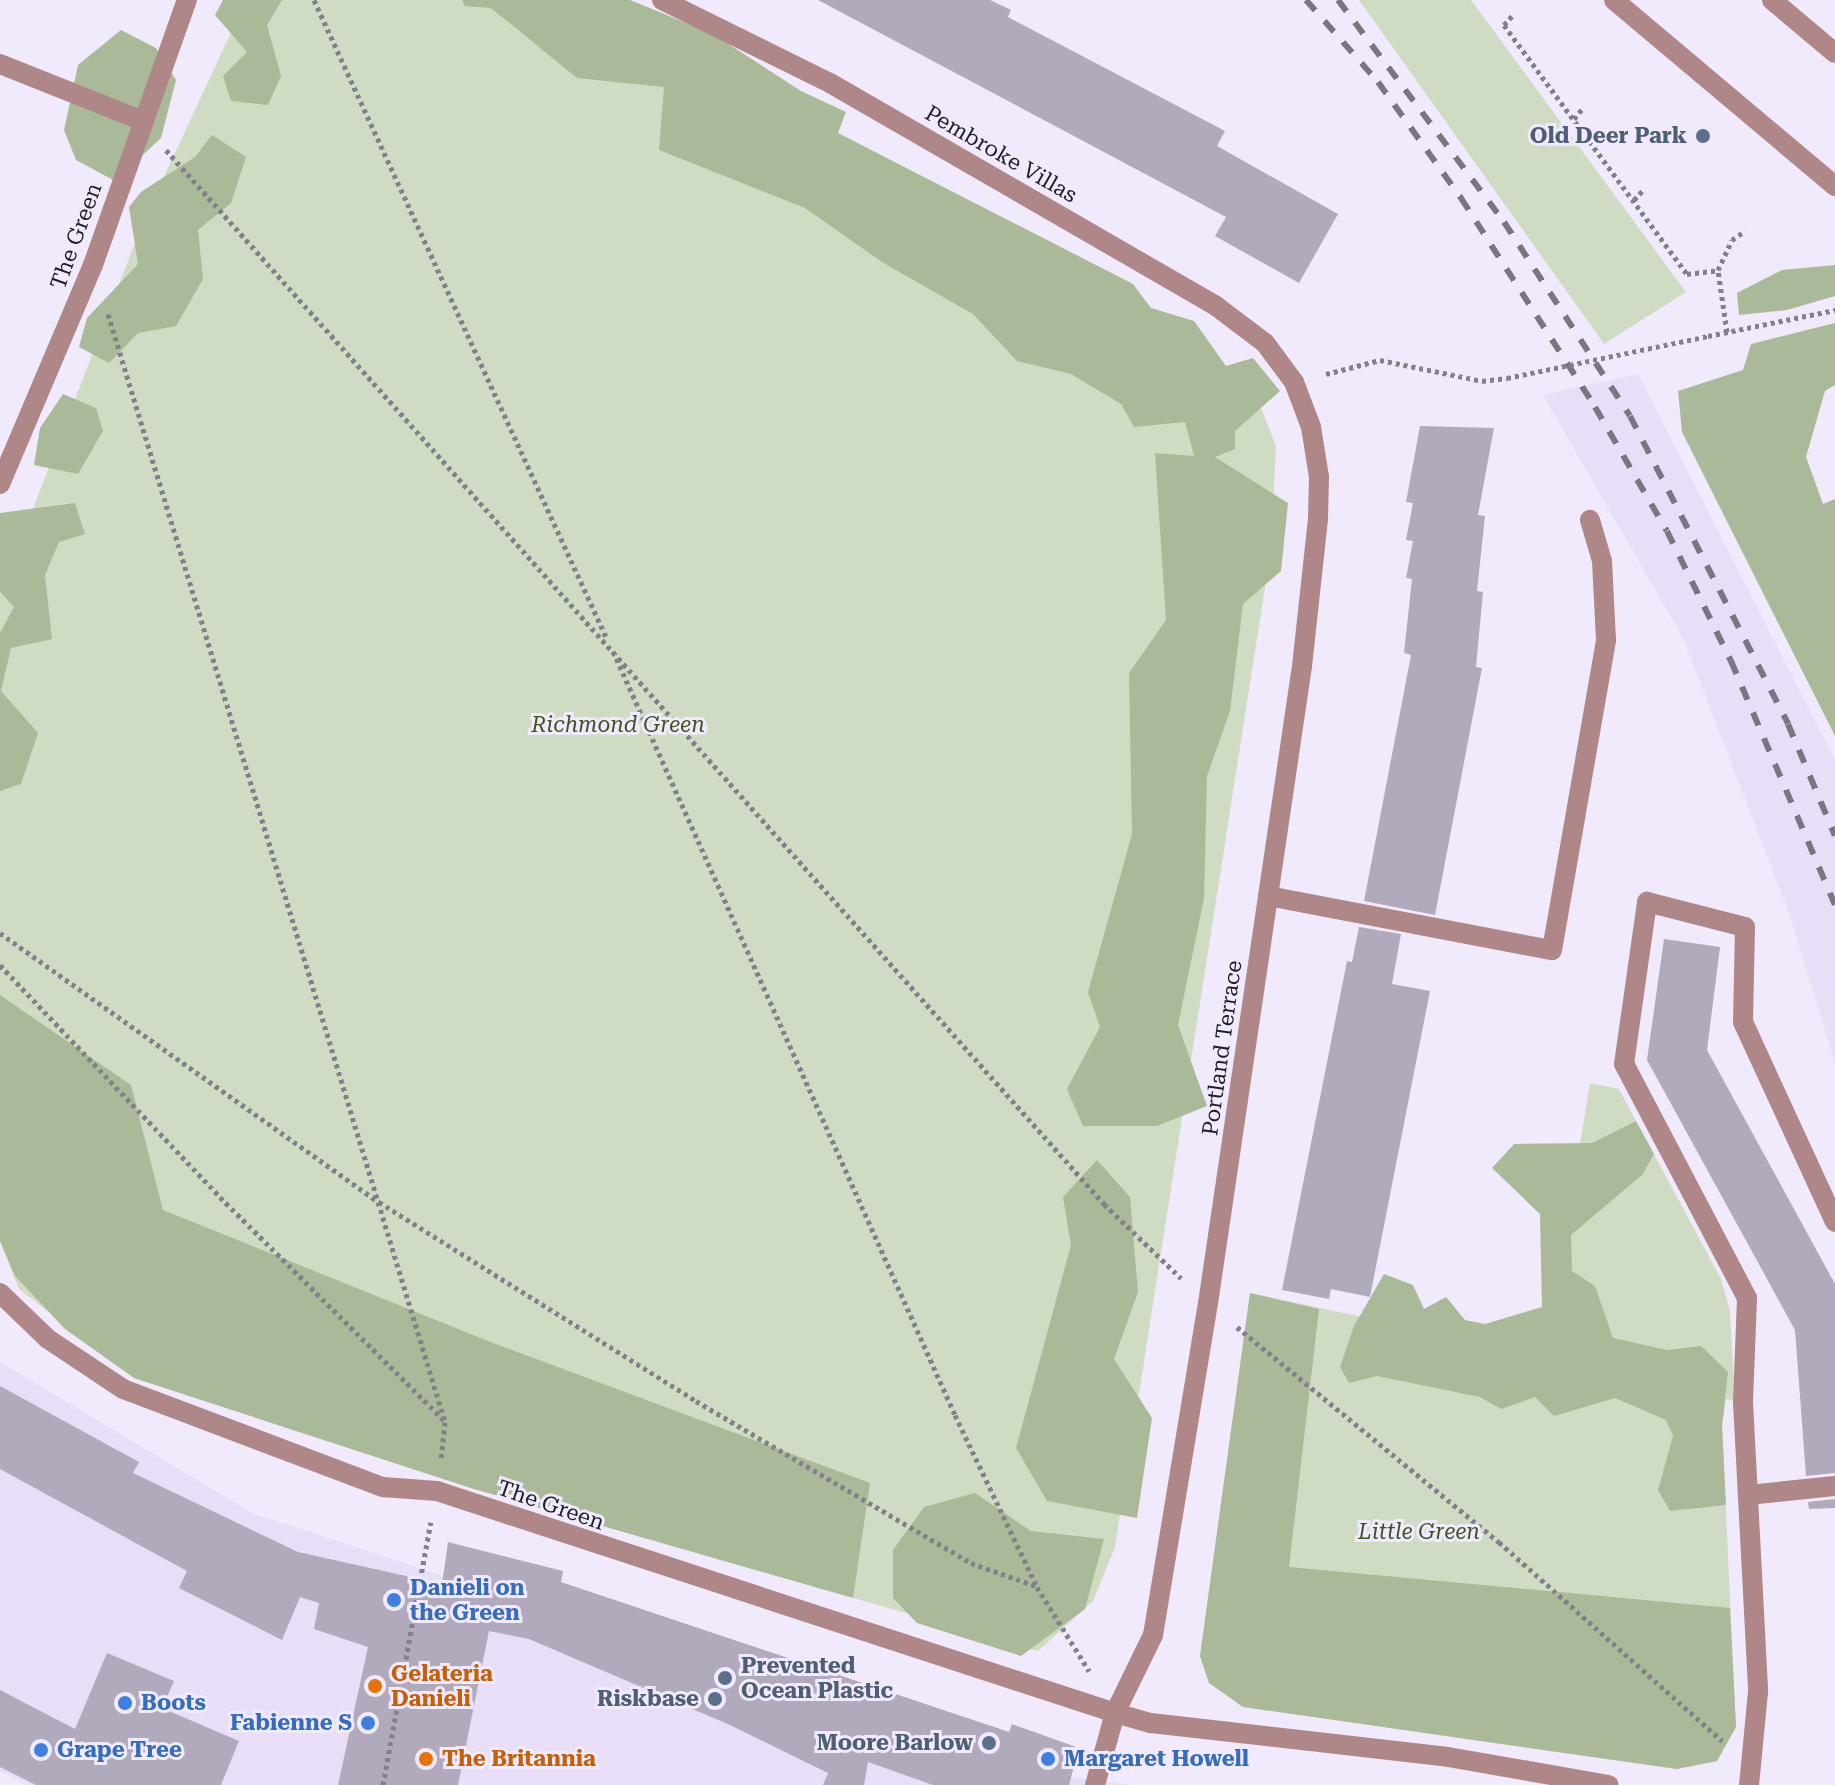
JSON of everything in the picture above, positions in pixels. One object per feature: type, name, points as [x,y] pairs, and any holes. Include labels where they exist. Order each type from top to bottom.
[{"type":"street","name":"The Green","points":[[0,484],[93,265],[141,120],[187,0]]},
{"type":"street","name":"Pembroke Villas","points":[[662,0],[830,83],[1216,306],[1265,343],[1294,382]]},
{"type":"street","points":[[1614,0],[1832,179]]},
{"type":"street","points":[[1772,0],[1835,53]]},
{"type":"street","points":[[0,64],[141,120]]},
{"type":"street","name":"Portland Terrace","points":[[1095,1785],[1115,1713],[1153,1635],[1208,1303],[1268,896],[1318,519],[1311,427],[1294,382]]},
{"type":"street","points":[[1268,896],[1552,950],[1606,640],[1602,561],[1590,520]]},
{"type":"street","points":[[1749,1778],[1758,1692],[1743,1402],[1747,1298],[1624,1064],[1640,931],[1647,902],[1745,927],[1743,1022],[1835,1222]]},
{"type":"street","name":"The Green","points":[[0,1293],[48,1339],[123,1389],[383,1487],[437,1491],[1115,1713]]},
{"type":"street","points":[[1748,1495],[1835,1486]]},
{"type":"street","points":[[1115,1713],[1151,1723],[1448,1757],[1609,1785]]},
{"type":"path","points":[[314,0],[1037,1587],[1115,1713]]},
{"type":"path","points":[[1512,16],[1504,25],[1687,274],[1718,270]]},
{"type":"path","points":[[1574,119],[1583,108]]},
{"type":"path","points":[[141,120],[210,203],[610,645],[1104,1204],[1208,1303],[1499,1542],[1708,1726],[1749,1778]]},
{"type":"path","points":[[1634,200],[1643,190]]},
{"type":"path","points":[[1727,332],[1718,270],[1732,240],[1745,231]]},
{"type":"path","points":[[93,265],[445,1422],[437,1491],[383,1785]]},
{"type":"path","points":[[1294,382],[1380,360],[1482,381],[1507,378],[1835,310]]},
{"type":"path","points":[[0,933],[379,1202],[696,1401],[957,1555],[1037,1587]]},
{"type":"path","points":[[0,965],[220,1197],[445,1422]]},
{"type":"shaded area","points":[[1638,374],[1835,760],[1835,1063],[1789,913],[1683,638],[1543,395]]},
{"type":"shaded area","points":[[0,1362],[252,1513],[1038,1773],[1132,1785],[29,1785],[0,1771]]},
{"type":"green space","points":[[223,0],[282,0],[267,25],[281,76],[268,105],[231,101],[223,76],[247,52],[215,15]]},
{"type":"green space","name":"Richmond Green","points":[[246,0],[575,0],[1257,398],[1276,446],[1271,549],[1115,1547],[1093,1601],[1038,1651],[474,1489],[134,1378],[19,1289],[0,1241],[0,595],[143,222]]},
{"type":"green space","points":[[462,0],[630,0],[713,34],[801,91],[846,112],[838,133],[1133,284],[1151,308],[1194,321],[1226,366],[1253,358],[1280,391],[1235,431],[1235,449],[1215,457],[1288,503],[1281,571],[1243,604],[1230,711],[1207,776],[1204,898],[1178,1025],[1207,1106],[1157,1126],[1083,1126],[1067,1089],[1100,1027],[1088,992],[1132,834],[1129,673],[1166,620],[1155,453],[1194,456],[1185,422],[1134,427],[1121,404],[1071,374],[1017,361],[973,314],[882,262],[805,208],[659,150],[664,87],[577,78],[491,8],[465,6]]},
{"type":"green space","points":[[1359,0],[1471,0],[1686,292],[1604,344]]},
{"type":"green space","points":[[121,30],[156,48],[176,80],[161,138],[115,181],[76,160],[64,130],[78,65]]},
{"type":"green space","points":[[212,135],[246,157],[231,203],[198,230],[203,279],[176,326],[138,333],[109,363],[79,347],[87,318],[138,264],[129,207],[141,192],[195,157]]},
{"type":"green space","points":[[1835,265],[1835,296],[1787,310],[1739,315],[1737,293],[1782,270]]},
{"type":"green space","points":[[1835,323],[1835,385],[1825,391],[1806,457],[1823,504],[1835,499],[1835,736],[1682,432],[1678,391],[1743,370],[1751,344]]},
{"type":"green space","points":[[63,394],[96,408],[103,431],[78,474],[34,465],[40,428]]},
{"type":"green space","points":[[75,503],[85,534],[59,542],[45,575],[52,639],[11,648],[1,691],[38,733],[21,784],[0,791],[0,633],[14,607],[0,592],[0,513]]},
{"type":"green space","points":[[0,995],[131,1085],[163,1210],[493,1343],[870,1483],[853,1598],[474,1489],[134,1378],[65,1329],[15,1276],[0,1241]]},
{"type":"green space","name":"Little Green","points":[[1590,1083],[1619,1089],[1721,1279],[1730,1311],[1735,1401],[1726,1399],[1722,1426],[1736,1727],[1717,1761],[1677,1769],[1243,1707],[1209,1683],[1200,1656],[1250,1293],[1545,1356]]},
{"type":"green space","points":[[1636,1121],[1654,1154],[1642,1175],[1571,1235],[1572,1271],[1595,1286],[1613,1338],[1667,1350],[1701,1346],[1728,1372],[1722,1426],[1726,1505],[1670,1511],[1658,1490],[1673,1436],[1666,1420],[1615,1398],[1554,1416],[1535,1397],[1501,1409],[1480,1397],[1377,1376],[1349,1383],[1340,1367],[1354,1326],[1384,1274],[1413,1285],[1424,1309],[1446,1297],[1465,1320],[1485,1324],[1542,1307],[1540,1214],[1492,1168],[1514,1144],[1592,1143]]},
{"type":"green space","points":[[1097,1160],[1130,1197],[1138,1292],[1114,1359],[1152,1418],[1137,1518],[1047,1501],[1016,1448],[1071,1245],[1063,1197]]},
{"type":"green space","points":[[1250,1293],[1319,1309],[1289,1567],[1730,1608],[1736,1727],[1717,1761],[1677,1769],[1243,1707],[1209,1683],[1200,1656]]},
{"type":"green space","points":[[975,1493],[1031,1531],[1104,1539],[1085,1609],[1021,1656],[917,1623],[893,1598],[893,1550],[924,1507]]},
{"type":"building","points":[[818,0],[990,0],[1011,10],[1008,17],[1225,131],[1217,146],[1338,214],[1299,283],[1215,236],[1226,217]]},
{"type":"building","points":[[1420,426],[1494,428],[1478,515],[1485,516],[1477,591],[1483,592],[1476,667],[1482,668],[1435,915],[1364,901],[1411,655],[1404,653],[1412,579],[1406,578],[1413,541],[1406,540],[1413,503],[1406,502]]},
{"type":"building","points":[[1359,927],[1401,934],[1392,984],[1430,991],[1370,1297],[1331,1289],[1329,1299],[1282,1290],[1347,961],[1352,962]]},
{"type":"building","points":[[1664,939],[1720,947],[1707,1050],[1835,1284],[1835,1473],[1806,1476],[1795,1330],[1647,1060]]},
{"type":"building","points":[[0,1386],[139,1462],[133,1473],[298,1552],[442,1584],[448,1542],[563,1571],[561,1582],[1009,1732],[1012,1724],[1079,1748],[1069,1785],[933,1785],[868,1762],[864,1785],[823,1785],[828,1773],[730,1725],[529,1639],[489,1631],[458,1785],[338,1785],[368,1647],[314,1629],[319,1603],[300,1597],[282,1640],[179,1588],[187,1571],[0,1469]]},
{"type":"building","points":[[1835,1499],[1835,1508],[1809,1509],[1808,1502]]},
{"type":"building","name":"Boots","points":[[107,1653],[174,1681],[162,1708],[239,1741],[221,1785],[36,1785],[0,1767],[0,1690],[75,1729]]},
{"type":"railway","points":[[1306,0],[1378,82],[1461,198],[1595,407],[1667,531],[1731,661],[1835,905]]},
{"type":"railway","points":[[1338,0],[1504,222],[1630,416],[1788,724],[1835,836]]},
{"type":"place","name":"Old Deer Park","points":[[1703,136]]},
{"type":"place","name":"Danieli on the Green","points":[[394,1600]]},
{"type":"place","name":"Prevented Ocean Plastic","points":[[725,1678]]},
{"type":"place","name":"Gelateria Danieli","points":[[375,1686]]},
{"type":"place","name":"Riskbase","points":[[715,1699]]},
{"type":"place","name":"Boots","points":[[125,1703]]},
{"type":"place","name":"Fabienne S","points":[[368,1723]]},
{"type":"place","name":"Moore Barlow","points":[[989,1743]]},
{"type":"place","name":"Grape Tree","points":[[41,1750]]},
{"type":"place","name":"The Britannia","points":[[426,1759]]},
{"type":"place","name":"Margaret Howell","points":[[1048,1759]]}]
